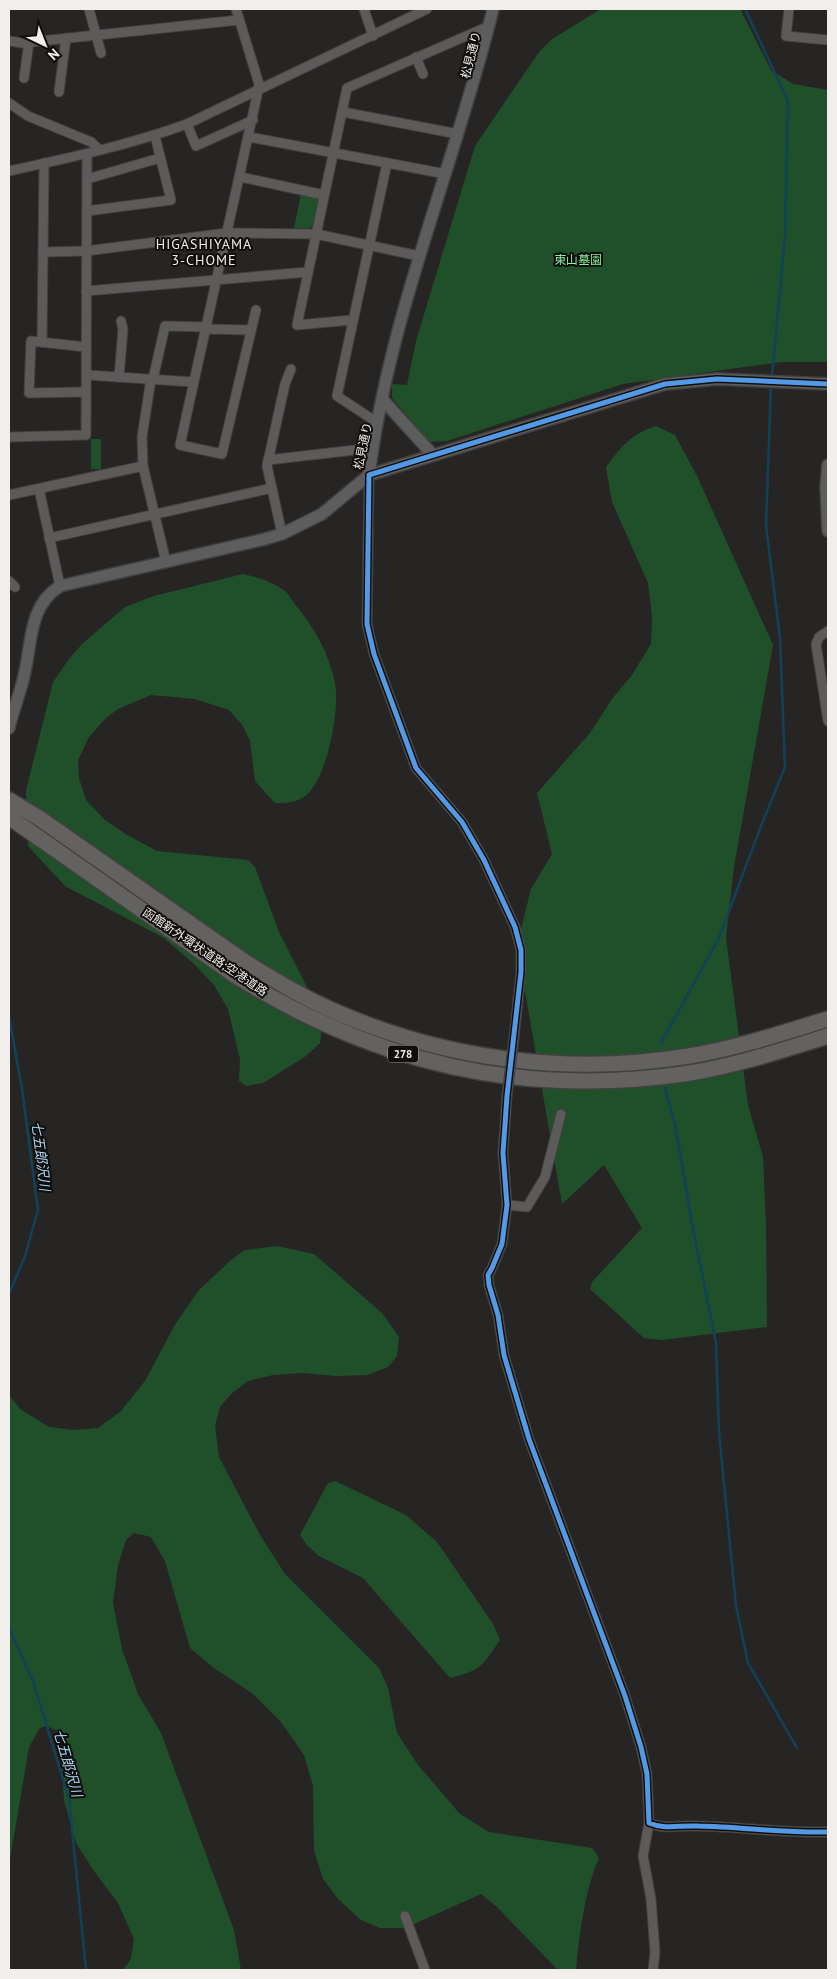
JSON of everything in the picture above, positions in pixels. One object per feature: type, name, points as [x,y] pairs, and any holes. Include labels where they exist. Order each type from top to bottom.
[{"type":"highway","name":"函館新外環状道路;空港道路","points":[[9,800],[39,818],[217,943],[276,981],[341,1014],[425,1043],[473,1055],[522,1062],[598,1065],[689,1056],[741,1045],[828,1019]]},
{"type":"highway","name":"函館新外環状道路;空港道路","points":[[9,817],[229,971],[268,996],[334,1029],[420,1060],[470,1071],[519,1078],[562,1081],[640,1080],[691,1073],[735,1064],[828,1036]]},
{"type":"street","points":[[89,9],[102,53]]},
{"type":"street","points":[[236,9],[259,84],[241,177],[180,445],[222,454],[256,310]]},
{"type":"street","points":[[364,9],[373,36]]},
{"type":"street","points":[[9,171],[87,154],[155,136],[187,124],[373,36],[416,11],[427,9]]},
{"type":"street","name":"松見通り","points":[[60,586],[265,540],[282,534],[322,514],[369,475],[372,448],[402,313],[472,92],[493,9]]},
{"type":"street","points":[[789,9],[786,36],[828,40]]},
{"type":"street","points":[[9,41],[28,42],[239,20]]},
{"type":"street","points":[[352,320],[297,325],[346,88],[489,26]]},
{"type":"street","points":[[59,92],[66,38]]},
{"type":"street","points":[[24,78],[28,42]]},
{"type":"street","points":[[416,57],[423,74]]},
{"type":"street","points":[[9,103],[28,116],[91,142],[100,150]]},
{"type":"street","points":[[342,112],[458,134]]},
{"type":"street","points":[[187,124],[196,146],[253,120]]},
{"type":"street","points":[[86,211],[171,200],[155,136]]},
{"type":"street","points":[[249,137],[446,174]]},
{"type":"street","points":[[9,437],[86,435],[87,154]]},
{"type":"street","points":[[87,178],[160,158]]},
{"type":"street","points":[[42,342],[44,163]]},
{"type":"street","points":[[378,423],[337,396],[352,320],[388,163]]},
{"type":"street","points":[[241,177],[324,195]]},
{"type":"street","points":[[44,252],[86,251],[227,233],[316,234],[419,256]]},
{"type":"street","points":[[86,291],[308,272]]},
{"type":"street","points":[[119,377],[121,320]]},
{"type":"street","points":[[166,562],[143,466],[142,437],[152,379],[165,326],[251,330]]},
{"type":"street","points":[[86,347],[31,341],[29,392],[86,392]]},
{"type":"street","points":[[282,534],[267,466],[285,384],[291,369]]},
{"type":"street","points":[[87,374],[193,382]]},
{"type":"street","points":[[653,1970],[655,1952],[651,1899],[643,1856],[649,1823],[646,1774],[642,1747],[625,1696],[529,1439],[504,1355],[498,1315],[489,1285],[488,1275],[502,1244],[507,1205],[503,1153],[507,1096],[521,972],[520,950],[515,927],[484,860],[462,822],[416,768],[374,654],[366,624],[369,475],[665,384],[718,379],[828,384]]},
{"type":"street","points":[[383,400],[433,455]]},
{"type":"street","points":[[268,460],[372,448]]},
{"type":"street","points":[[828,465],[826,487],[828,531]]},
{"type":"street","points":[[9,495],[143,466]]},
{"type":"street","points":[[49,538],[272,488]]},
{"type":"street","points":[[9,728],[25,673],[33,624],[43,602],[51,592],[60,586],[39,489]]},
{"type":"street","points":[[828,631],[819,637],[816,644],[828,721]]},
{"type":"street","points":[[507,1205],[527,1207],[532,1200],[545,1177],[561,1114]]},
{"type":"street","points":[[649,1823],[665,1827],[688,1825],[736,1827],[789,1833],[828,1832]]},
{"type":"street","points":[[406,1916],[425,1970]]},
{"type":"green space","name":"東山墓園","points":[[601,9],[740,9],[771,70],[793,84],[828,90],[828,362],[781,362],[623,384],[447,441],[429,442],[392,398],[392,384],[407,385],[416,341],[475,146],[539,52],[552,39]]},
{"type":"green space","points":[[301,194],[317,197],[319,201],[313,225],[310,228],[294,228]]},
{"type":"green space","points":[[656,426],[675,435],[697,476],[773,645],[734,867],[726,938],[748,1105],[763,1157],[767,1327],[662,1340],[644,1338],[590,1289],[592,1282],[642,1228],[604,1165],[562,1204],[517,945],[531,889],[552,854],[537,793],[590,733],[612,699],[632,675],[651,644],[652,616],[648,583],[612,502],[606,467],[633,437]]},
{"type":"green space","points":[[91,439],[101,439],[101,469],[91,469]]},
{"type":"green space","points":[[243,574],[268,582],[287,593],[308,621],[329,661],[335,683],[336,710],[325,761],[312,789],[304,797],[297,800],[275,803],[255,781],[250,741],[243,726],[229,710],[195,699],[151,695],[118,709],[106,718],[89,737],[78,760],[79,778],[86,800],[105,820],[127,835],[157,851],[248,860],[255,867],[279,932],[314,1001],[322,1025],[320,1043],[306,1056],[263,1083],[246,1086],[239,1081],[240,1059],[228,1009],[214,985],[194,964],[164,938],[65,886],[28,846],[26,790],[53,682],[82,644],[125,607],[154,596]]},
{"type":"green space","points":[[277,1246],[314,1254],[382,1313],[399,1337],[397,1356],[388,1367],[367,1375],[336,1376],[302,1373],[273,1375],[248,1381],[231,1394],[220,1407],[215,1426],[219,1457],[260,1535],[285,1574],[379,1668],[388,1688],[397,1733],[418,1765],[460,1814],[489,1832],[592,1848],[599,1858],[586,1898],[576,1970],[558,1970],[496,1906],[481,1894],[405,1928],[380,1928],[361,1920],[338,1899],[323,1879],[314,1851],[313,1786],[304,1755],[281,1722],[252,1693],[214,1668],[190,1648],[165,1561],[151,1537],[134,1533],[126,1540],[118,1565],[113,1603],[122,1649],[138,1694],[161,1733],[234,1930],[241,1970],[123,1970],[131,1959],[134,1939],[118,1903],[76,1843],[64,1800],[62,1770],[67,1745],[56,1730],[46,1726],[40,1728],[29,1747],[9,1865],[9,1395],[20,1409],[49,1427],[74,1430],[98,1428],[120,1412],[145,1381],[176,1323],[199,1290],[231,1260],[245,1250]]},
{"type":"green space","points":[[335,1481],[406,1515],[437,1542],[493,1624],[500,1640],[480,1666],[450,1678],[363,1578],[319,1556],[307,1545],[300,1535],[328,1483]]},
{"type":"waterway","points":[[745,9],[788,101],[785,236],[772,377]]},
{"type":"waterway","points":[[661,1043],[719,938],[785,767],[780,638],[766,525],[771,385]]},
{"type":"waterway","name":"七五郎沢川","points":[[9,1016],[22,1089],[38,1210],[25,1256],[9,1294]]},
{"type":"waterway","points":[[665,1088],[675,1124],[692,1224],[716,1343],[719,1432],[736,1606],[748,1663],[797,1748]]},
{"type":"waterway","name":"七五郎沢川","points":[[9,1628],[33,1681],[69,1799],[86,1970]]},
{"type":"cycle path","points":[[828,384],[717,379],[665,384],[369,475],[367,624],[374,654],[416,768],[462,822],[484,860],[515,927],[521,950],[521,972],[507,1096],[503,1153],[507,1205],[502,1244],[488,1275],[489,1285],[498,1315],[504,1355],[529,1439],[625,1696],[641,1747],[647,1774],[649,1823],[667,1827],[698,1826],[795,1832],[828,1832]]},
{"type":"district","name":"HIGASHIYAMA 3-CHOME","points":[[204,252]]}]
